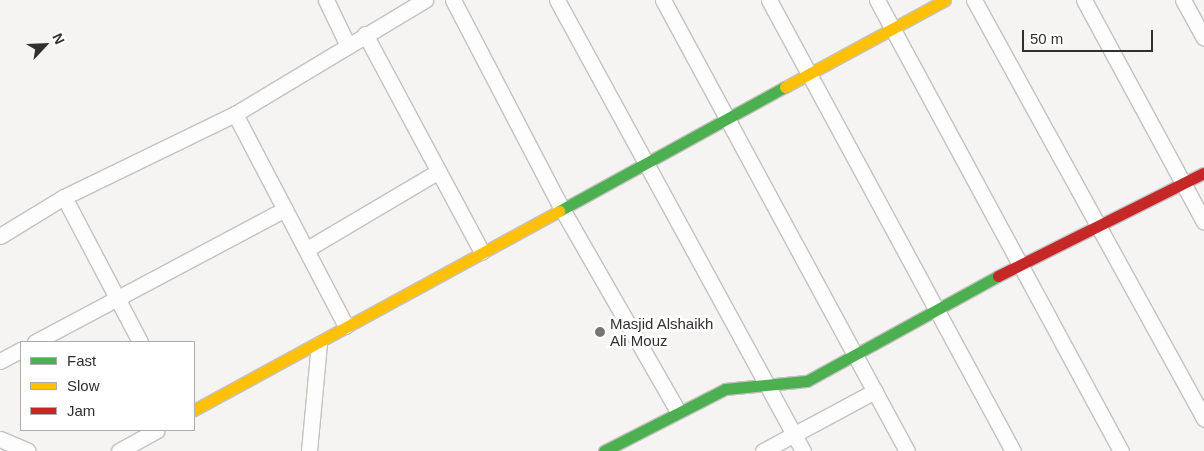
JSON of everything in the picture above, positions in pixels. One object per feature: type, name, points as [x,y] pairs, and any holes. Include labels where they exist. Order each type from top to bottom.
[{"type":"street","points":[[326,0],[348,46]]},
{"type":"street","points":[[0,236],[64,197],[235,114],[365,34],[425,0]]},
{"type":"street","points":[[453,0],[562,209],[677,410]]},
{"type":"street","points":[[557,0],[803,451]]},
{"type":"street","points":[[663,0],[907,451]]},
{"type":"street","points":[[769,0],[1014,451]]},
{"type":"street","points":[[877,0],[1121,451]]},
{"type":"street","points":[[195,409],[319,344],[346,326],[562,209],[645,161],[810,76],[945,0]]},
{"type":"street","points":[[974,0],[1204,419]]},
{"type":"street","points":[[1084,0],[1204,222]]},
{"type":"street","points":[[1183,0],[1204,38]]},
{"type":"street","points":[[365,34],[437,172],[482,252]]},
{"type":"street","points":[[235,114],[346,326]]},
{"type":"street","points":[[307,249],[437,172]]},
{"type":"street","points":[[604,451],[677,410],[725,389],[768,387],[807,381],[938,312],[1020,264],[1204,173]]},
{"type":"street","points":[[64,197],[139,341]]},
{"type":"street","points":[[37,341],[118,300],[285,209]]},
{"type":"street","points":[[309,451],[319,344]]},
{"type":"street","points":[[0,361],[20,351]]},
{"type":"street","points":[[763,451],[875,391]]},
{"type":"street","points":[[119,451],[155,431]]},
{"type":"street","points":[[0,439],[28,451]]},
{"type":"traffic: fast","points":[[559,211],[785,87]]},
{"type":"traffic: fast","points":[[604,451],[725,389],[807,381],[998,276]]},
{"type":"traffic: slow","points":[[785,87],[945,0]]},
{"type":"traffic: slow","points":[[195,409],[559,211]]},
{"type":"traffic: jam","points":[[998,276],[1204,173]]},
{"type":"place","name":"Masjid Alshaikh Ali Mouz","points":[[600,332]]}]
